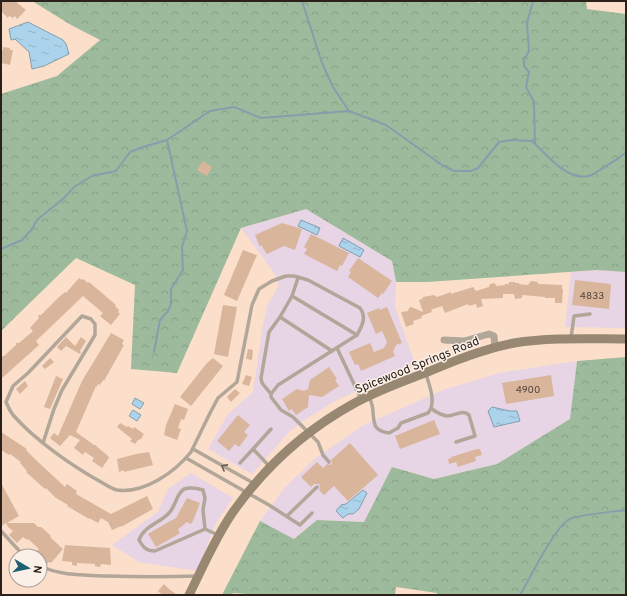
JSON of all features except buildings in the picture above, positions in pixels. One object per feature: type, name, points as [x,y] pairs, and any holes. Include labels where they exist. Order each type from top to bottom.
[{"type":"main road","name":"Spicewood Springs Road","points":[[189,595],[219,535],[233,512],[248,493],[270,468],[309,432],[331,417],[365,398],[475,353],[515,343],[537,341],[626,339]]},
{"type":"street","points":[[444,340],[464,341],[489,334],[494,336],[495,348]]},
{"type":"lane","points":[[43,443],[62,390],[95,335],[95,324],[91,319],[82,316],[28,373],[13,386],[6,402],[13,414],[43,443],[85,473],[116,490],[132,489],[152,483],[186,458],[193,449],[218,398],[237,382],[252,305],[259,289],[272,280],[286,276],[298,278],[308,280],[360,308],[364,314],[364,323],[357,334],[278,385],[271,394]]},
{"type":"lane","points":[[298,278],[292,296],[269,332],[261,378],[262,383],[281,410],[293,417],[309,432],[318,442],[323,455],[329,462]]},
{"type":"lane","points":[[292,296],[357,334]]},
{"type":"lane","points":[[571,340],[574,316],[590,314]]},
{"type":"lane","points":[[280,317],[332,351]]},
{"type":"lane","points":[[337,348],[373,412],[374,426],[383,432],[389,433],[398,428],[401,423],[428,413],[432,409],[432,397],[426,373]]},
{"type":"lane","points":[[432,409],[442,415],[451,415],[463,412],[469,415],[475,436],[456,442]]},
{"type":"lane","points":[[240,463],[271,429]]},
{"type":"lane","points":[[193,449],[256,485]]},
{"type":"lane","points":[[253,449],[270,468]]},
{"type":"lane","points":[[186,458],[248,493],[300,525],[312,514]]},
{"type":"lane","points":[[287,516],[316,487]]},
{"type":"lane","points":[[204,529],[203,490],[197,488],[185,489],[179,494],[169,514],[142,533],[140,540],[143,547],[149,551],[155,550],[204,529],[219,535]]},
{"type":"lane","points":[[1,531],[17,548]]},
{"type":"lane","points":[[48,569],[69,574],[133,577],[198,576]]},
{"type":"shaded area","points":[[306,209],[392,261],[396,282],[395,307],[415,364],[335,401],[306,419],[289,432],[252,474],[208,449],[228,414],[253,392],[263,324],[268,304],[279,285],[275,274],[241,228]]},
{"type":"shaded area","points":[[597,270],[626,272],[626,328],[565,327],[571,272]]},
{"type":"shaded area","points":[[577,361],[571,419],[497,464],[434,479],[392,467],[364,522],[317,520],[293,539],[260,521],[285,487],[316,458],[362,426],[443,390],[499,373]]},
{"type":"shaded area","points":[[191,473],[233,498],[216,523],[197,571],[139,562],[112,545],[158,512],[168,489]]},
{"type":"green space","points":[[32,1],[475,1],[479,3],[480,1],[586,1],[587,9],[626,14],[626,272],[597,270],[427,282],[396,282],[392,261],[306,209],[241,228],[177,373],[131,369],[135,285],[76,258],[1,331],[1,94],[57,76],[100,40],[71,25]]},
{"type":"green space","points":[[626,357],[626,595],[437,595],[437,593],[396,587],[395,595],[261,595],[234,593],[230,595],[222,595],[260,521],[294,539],[317,520],[364,522],[392,467],[434,479],[497,464],[570,419],[577,361]]},
{"type":"water","points":[[28,22],[63,40],[69,54],[44,66],[32,69],[29,52],[15,39],[11,40],[9,29]]},
{"type":"water","points":[[301,220],[320,228],[317,235],[298,226]]},
{"type":"water","points":[[343,238],[364,250],[360,257],[339,246]]},
{"type":"water","points":[[135,398],[144,403],[140,409],[132,404]]},
{"type":"water","points":[[492,407],[517,411],[520,421],[494,427],[488,411]]},
{"type":"water","points":[[133,410],[141,415],[137,421],[129,416]]},
{"type":"water","points":[[363,490],[367,493],[359,509],[353,514],[348,514],[343,518],[336,511],[341,505],[346,504]]},
{"type":"waterway","points":[[302,1],[322,63],[333,87],[349,111]]},
{"type":"waterway","points":[[533,1],[527,23],[529,51],[524,60],[524,66],[529,72],[526,87],[534,102],[535,144]]},
{"type":"waterway","points":[[1,249],[22,240],[32,229],[37,220],[64,198],[74,187],[92,176],[116,171],[130,152],[167,140],[210,111],[234,107],[261,118],[349,111],[386,125],[442,165],[454,171],[471,171],[478,168],[499,142],[511,140],[532,141],[550,159],[565,171],[580,176],[592,175],[626,153]]},
{"type":"waterway","points":[[154,352],[160,320],[168,311],[171,304],[171,289],[183,270],[182,247],[187,231],[167,140]]},
{"type":"waterway","points":[[520,595],[549,543],[562,525],[568,520],[588,515],[626,510]]}]
